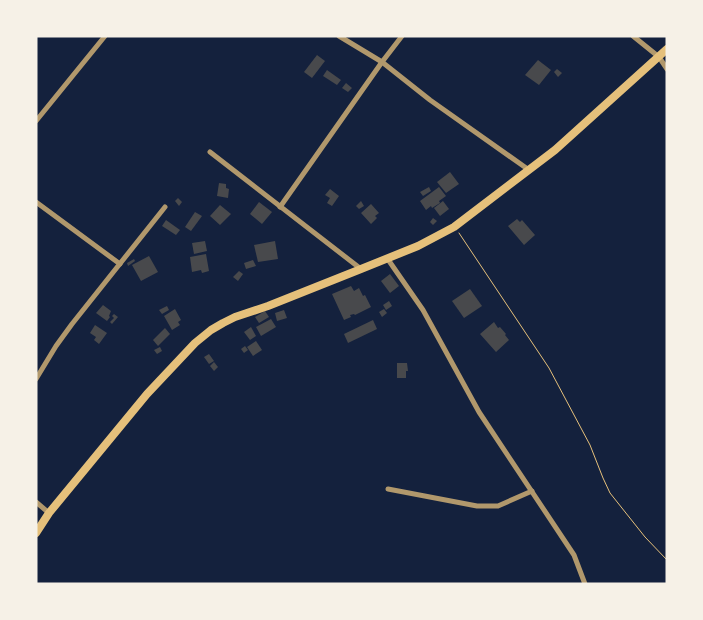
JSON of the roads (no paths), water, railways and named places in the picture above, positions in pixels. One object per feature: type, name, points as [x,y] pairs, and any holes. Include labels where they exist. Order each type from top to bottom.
[{"type":"main road","points":[[36,533],[49,513],[147,394],[195,343],[211,330],[235,317],[361,270],[418,246],[454,227],[555,150],[667,49]]},
{"type":"street","points":[[36,121],[105,36]]},
{"type":"street","points":[[340,36],[382,62],[430,100],[529,170]]},
{"type":"street","points":[[280,207],[402,36]]},
{"type":"street","points":[[633,36],[659,57],[667,69]]},
{"type":"street","points":[[210,152],[361,270]]},
{"type":"street","points":[[36,202],[120,264]]},
{"type":"street","points":[[36,379],[56,346],[165,207]]},
{"type":"street","points":[[387,258],[423,310],[480,412],[574,555],[585,584]]},
{"type":"street","points":[[388,489],[488,507],[498,506],[532,491]]},
{"type":"street","points":[[36,502],[49,513]]}]
